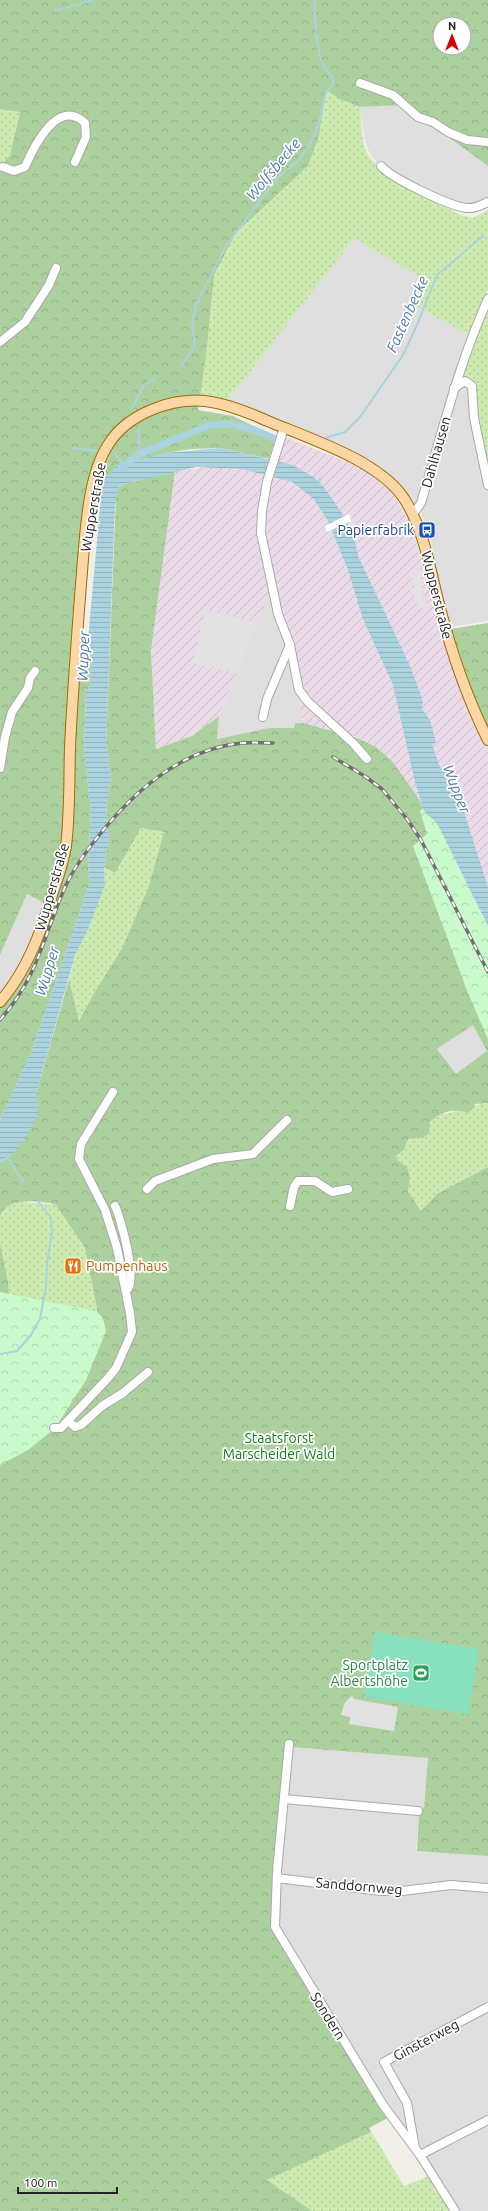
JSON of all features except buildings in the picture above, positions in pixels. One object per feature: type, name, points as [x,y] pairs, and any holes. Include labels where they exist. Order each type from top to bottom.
[{"type":"main road","name":"Wupperstraße","points":[[0,1002],[14,985],[27,963],[37,940],[58,878],[66,845],[74,669],[86,533],[96,472],[104,452],[114,436],[132,420],[158,408],[180,402],[203,401],[219,403],[355,458],[371,468],[397,490],[413,514],[423,540],[454,657],[466,692],[488,740]]},
{"type":"street","points":[[360,82],[393,95],[418,117],[433,122],[448,132],[467,140],[487,143]]},
{"type":"street","points":[[3,167],[14,170],[24,167],[29,156],[52,122],[64,116],[80,119],[85,124],[86,137],[75,162]]},
{"type":"street","points":[[381,166],[408,184],[456,205],[474,208],[488,202]]},
{"type":"street","points":[[0,342],[25,322],[49,285],[56,268]]},
{"type":"street","name":"Dahlhausen","points":[[413,514],[421,503],[453,388],[473,333],[488,299]]},
{"type":"street","name":"Dahlhausen","points":[[453,388],[466,381],[472,386],[474,418],[488,485]]},
{"type":"street","points":[[284,428],[267,482],[262,511],[261,533],[278,614],[290,645],[300,690],[308,702],[354,743],[366,759]]},
{"type":"street","points":[[263,717],[267,699],[290,645]]},
{"type":"street","points":[[0,768],[5,737],[12,712],[28,688],[30,678],[35,671]]},
{"type":"street","points":[[54,1428],[61,1428],[108,1378],[123,1353],[132,1332],[118,1248],[105,1210],[79,1159],[81,1144],[113,1092]]},
{"type":"street","points":[[147,1189],[155,1181],[213,1159],[253,1154],[287,1120]]},
{"type":"street","points":[[290,1206],[294,1187],[298,1181],[315,1181],[332,1192],[348,1189]]},
{"type":"street","points":[[116,1206],[121,1219],[130,1273],[129,1289],[126,1291]]},
{"type":"street","points":[[68,1421],[75,1427],[81,1425],[102,1406],[122,1393],[148,1372]]},
{"type":"street","name":"Sondern","points":[[289,1744],[277,1878],[275,1927],[383,2105],[418,2153],[455,2211]]},
{"type":"street","points":[[284,1799],[418,1811]]},
{"type":"street","name":"Sanddornweg","points":[[277,1878],[381,1891],[402,1891],[451,1885],[488,1888]]},
{"type":"street","name":"Ginsterweg","points":[[418,2153],[407,2103],[384,2062],[488,2007]]},
{"type":"street","points":[[418,2153],[488,2120]]},
{"type":"shaded area","points":[[404,105],[488,166],[488,201],[475,205],[457,204],[406,181],[377,163],[370,154],[365,141],[360,107]]},
{"type":"shaded area","points":[[354,237],[424,279],[412,304],[468,335],[461,369],[472,385],[488,483],[488,621],[450,627],[433,559],[432,545],[421,513],[424,503],[415,503],[410,501],[395,480],[383,469],[355,452],[227,401]]},
{"type":"shaded area","points":[[285,437],[355,465],[373,476],[392,492],[412,526],[441,635],[477,727],[488,748],[488,887],[424,811],[377,748],[358,737],[303,723],[292,644],[270,591],[219,716],[192,736],[156,749],[151,651],[175,471],[207,467],[242,469],[272,476]]},
{"type":"shaded area","points":[[420,569],[424,603],[431,604],[420,609],[410,589],[415,586],[409,573]]},
{"type":"shaded area","points":[[270,590],[292,644],[303,723],[295,723],[294,728],[269,728],[217,739],[219,716]]},
{"type":"shaded area","points":[[205,610],[257,623],[238,673],[193,663]]},
{"type":"shaded area","points":[[27,894],[46,904],[24,963],[0,995],[0,955]]},
{"type":"shaded area","points":[[473,1024],[487,1051],[457,1075],[437,1049]]},
{"type":"shaded area","points":[[352,1696],[354,1699],[398,1707],[394,1731],[349,1724],[351,1717],[341,1715],[345,1702]]},
{"type":"shaded area","points":[[291,1747],[428,1758],[424,1808],[419,1814],[416,1850],[488,1856],[488,1885],[402,1889],[366,1887],[282,1876],[280,1874]]},
{"type":"shaded area","points":[[281,1881],[366,1892],[451,1888],[488,1890],[488,2003],[381,2062],[403,2098],[407,2131],[402,2130],[279,1931],[276,1920],[279,1883]]},
{"type":"shaded area","points":[[488,2011],[488,2117],[420,2151],[416,2143],[406,2094],[389,2064]]},
{"type":"shaded area","points":[[488,2124],[488,2211],[459,2211],[427,2157]]},
{"type":"green space","points":[[0,0],[488,0],[488,166],[404,105],[360,107],[339,99],[326,90],[319,136],[308,166],[236,233],[214,275],[207,348],[198,410],[233,416],[276,437],[269,459],[221,448],[191,449],[165,453],[109,475],[103,474],[101,485],[93,487],[76,650],[92,652],[90,687],[86,691],[84,750],[91,810],[88,863],[90,882],[31,1053],[0,1120],[0,995],[24,963],[46,904],[27,894],[0,955],[0,168],[10,155],[20,112],[0,109]]},
{"type":"green space","points":[[326,89],[339,99],[360,107],[363,141],[367,153],[377,165],[399,180],[397,183],[461,215],[473,218],[488,210],[488,290],[468,335],[412,304],[424,279],[354,238],[227,401],[199,397],[207,348],[214,275],[236,233],[308,166],[319,136]]},
{"type":"green space","points":[[0,108],[20,111],[10,155],[0,168]]},
{"type":"green space","points":[[488,307],[488,483],[472,385],[461,369]]},
{"type":"green space","name":"Staatsforst Marscheider Wald","points":[[175,471],[151,651],[156,749],[192,736],[219,716],[217,739],[269,728],[294,728],[295,723],[303,723],[358,738],[376,747],[392,761],[417,796],[488,926],[488,1103],[475,1104],[474,1108],[468,1113],[458,1110],[443,1113],[430,1122],[429,1133],[423,1138],[408,1139],[404,1150],[396,1156],[397,1160],[407,1167],[410,1178],[408,1191],[421,1211],[438,1193],[488,1167],[488,1856],[417,1851],[419,1814],[421,1808],[424,1808],[428,1758],[291,1747],[274,1878],[271,1928],[388,2118],[369,2128],[371,2132],[267,2180],[312,2211],[0,2211],[0,1395],[98,1341],[97,1309],[85,1248],[55,1204],[32,1201],[16,1203],[4,1210],[0,1217],[0,1163],[8,1158],[38,1107],[36,1094],[69,979],[79,1021],[94,993],[122,948],[148,888],[164,832],[141,828],[115,873],[104,867],[109,839],[106,804],[111,777],[106,745],[116,495],[118,488],[125,484]],"holes":[[[473,1025],[487,1051],[456,1074],[437,1049]]]},
{"type":"green space","points":[[488,623],[488,729],[472,691],[451,629]]},
{"type":"green space","points":[[437,796],[488,922],[488,1039],[468,993],[413,846],[427,834],[420,811]]},
{"type":"green space","points":[[141,828],[164,832],[148,888],[122,948],[94,993],[79,1022],[69,979],[75,955],[87,932],[105,885],[104,867],[115,873]]},
{"type":"green space","points":[[488,1103],[488,1167],[438,1193],[421,1211],[408,1191],[410,1178],[397,1160],[396,1156],[404,1150],[408,1139],[423,1138],[430,1124],[440,1115]]},
{"type":"green space","points":[[20,1202],[55,1204],[85,1248],[97,1309],[98,1342],[0,1320],[8,1281],[0,1248],[0,1217],[6,1207]]},
{"type":"green space","points":[[0,1244],[8,1281],[9,1297],[0,1320]]},
{"type":"green space","points":[[0,1292],[96,1311],[103,1318],[106,1331],[86,1380],[59,1422],[49,1433],[28,1450],[0,1465]]},
{"type":"green space","name":"Sportplatz Albertshöhe","points":[[375,1632],[479,1649],[468,1714],[364,1697]]},
{"type":"green space","points":[[369,2128],[404,2186],[429,2176],[450,2211],[312,2211],[266,2181]]},
{"type":"water","points":[[221,448],[293,465],[315,478],[326,490],[344,516],[352,532],[359,558],[410,666],[423,701],[422,709],[430,720],[436,742],[432,745],[440,767],[455,783],[488,887],[488,926],[437,823],[424,811],[415,782],[393,685],[363,619],[348,570],[329,523],[314,499],[292,482],[242,469],[196,467],[125,484],[118,488],[115,505],[106,745],[111,777],[106,804],[109,840],[104,867],[105,885],[87,932],[75,955],[36,1094],[38,1107],[34,1122],[19,1146],[0,1163],[0,1120],[31,1053],[90,882],[88,863],[91,810],[84,751],[86,691],[90,687],[92,652],[87,651],[103,474],[109,475],[117,465],[165,453]]},
{"type":"pier","points":[[349,514],[351,521],[327,532],[325,526]]},
{"type":"waterway","points":[[55,11],[92,0]]},
{"type":"waterway","name":"Wolfsbecke","points":[[181,367],[195,345],[192,324],[196,305],[226,246],[278,177],[297,162],[309,146],[317,129],[326,92],[334,84],[331,75],[320,58],[315,22],[315,0]]},
{"type":"waterway","name":"Fastenbecke","points":[[325,438],[345,432],[360,417],[403,355],[437,275],[483,236]]},
{"type":"waterway","points":[[132,409],[143,386],[155,378]]},
{"type":"waterway","points":[[121,468],[139,454],[210,425],[232,424],[255,430],[275,439]]},
{"type":"waterway","points":[[139,428],[139,454]]},
{"type":"waterway","points":[[73,448],[98,451]]},
{"type":"waterway","points":[[114,453],[124,465]]},
{"type":"waterway","name":"Fastenbecke","points":[[319,484],[320,478]]},
{"type":"waterway","points":[[7,1157],[24,1183]]},
{"type":"waterway","points":[[0,1354],[17,1351],[31,1335],[40,1319],[46,1287],[47,1263],[52,1233],[51,1218],[38,1201]]},
{"type":"railway","points":[[0,1020],[24,988],[39,955],[66,885],[74,870],[99,835],[119,812],[149,784],[165,772],[202,752],[222,746],[243,743],[273,743]]},
{"type":"railway","points":[[333,757],[366,777],[382,789],[407,819],[421,840],[488,972]]},
{"type":"place","name":"Papierfabrik","points":[[427,530]]},
{"type":"place","name":"Pumpenhaus","points":[[73,1266]]},
{"type":"place","name":"Sportplatz Albertshöhe","points":[[421,1673]]},
{"type":"water label","name":"Wupper","points":[[83,656]]},
{"type":"water label","name":"Wupper","points":[[457,789]]},
{"type":"water label","name":"Wupper","points":[[47,971]]}]
